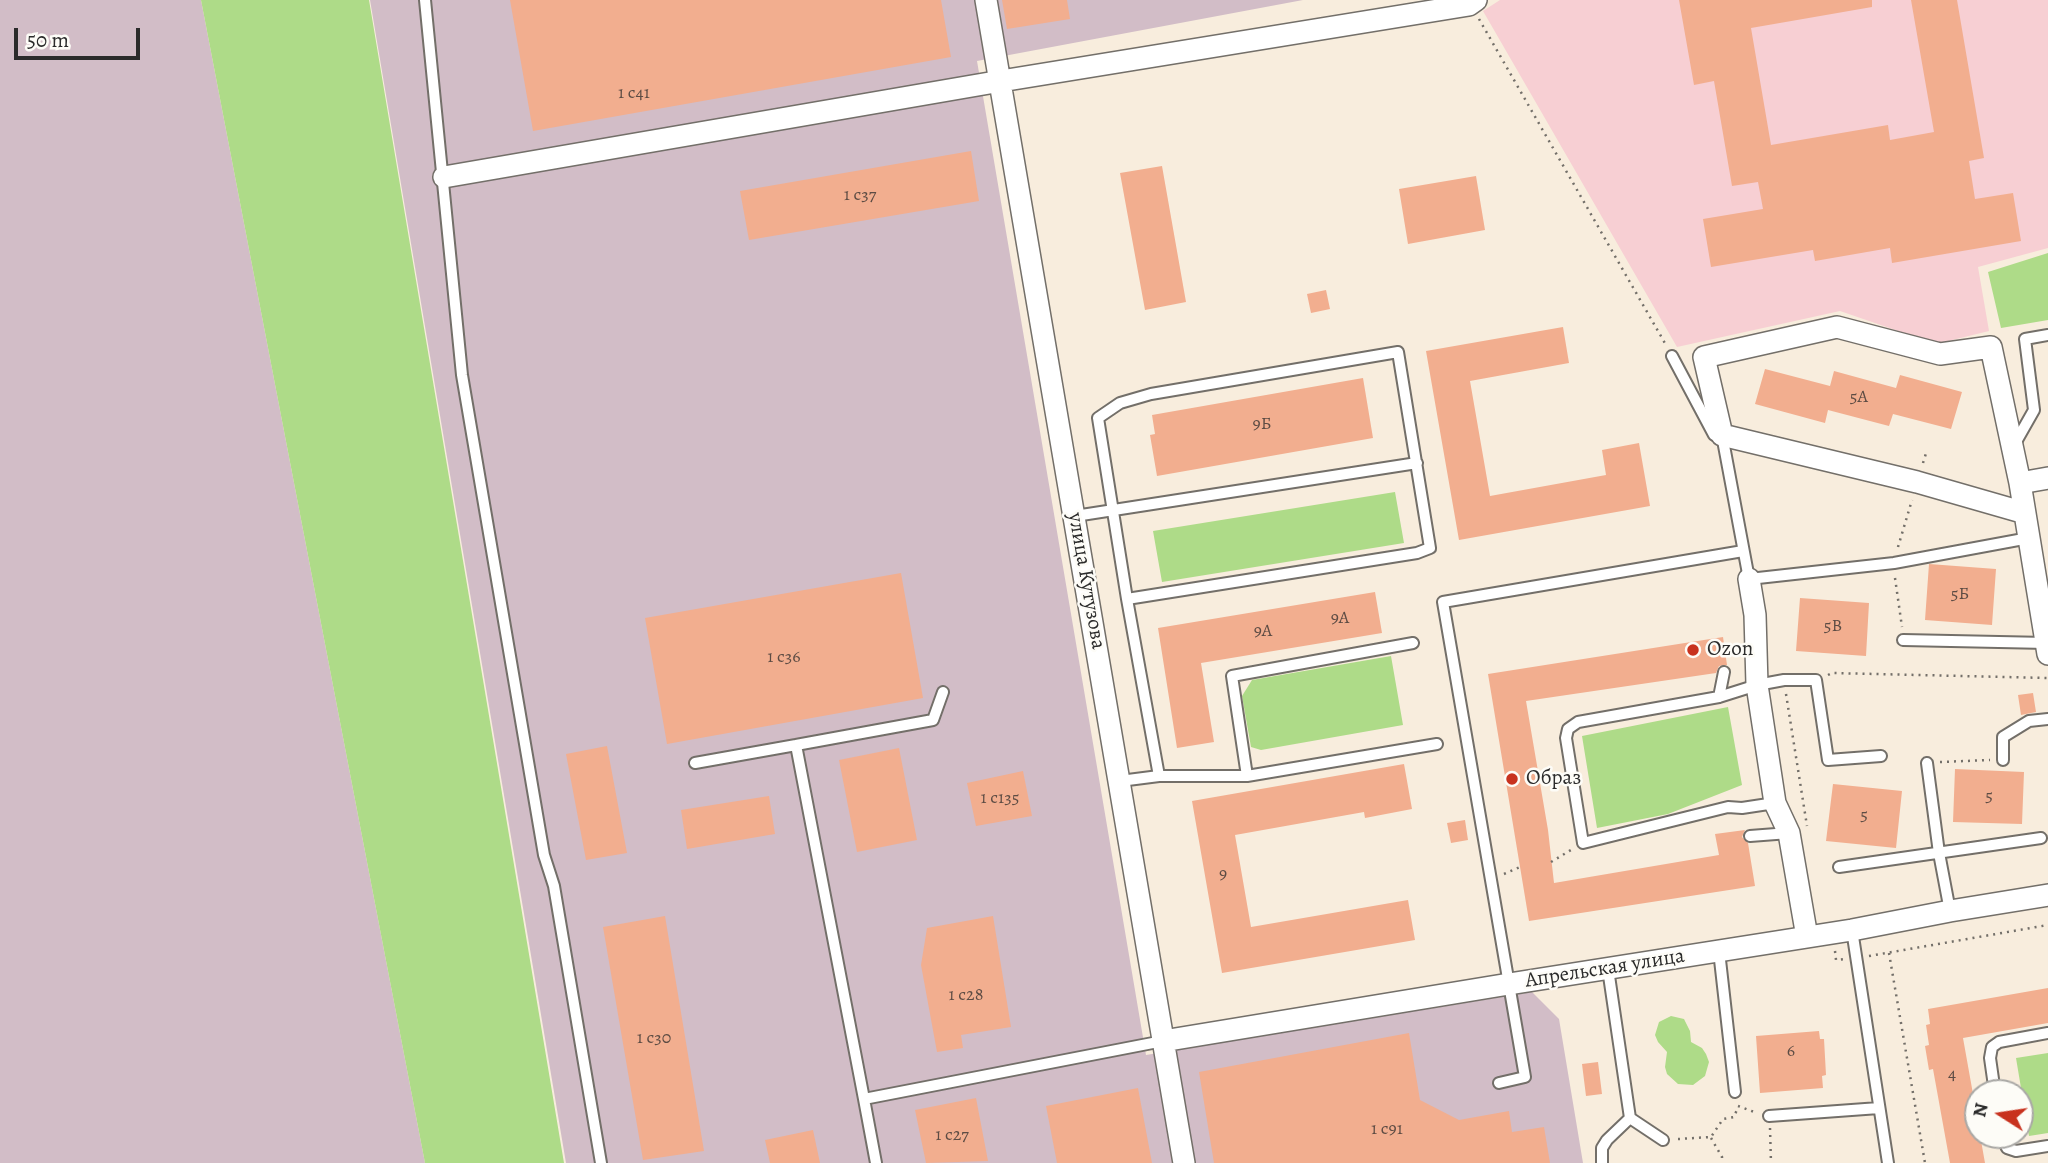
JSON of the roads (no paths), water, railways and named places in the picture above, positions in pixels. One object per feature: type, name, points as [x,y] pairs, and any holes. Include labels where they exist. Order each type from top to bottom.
[{"type":"street","name":"улица Кутузова","points":[[986,0],[1184,1163]]},
{"type":"street","points":[[444,177],[1473,3]]},
{"type":"street","points":[[2025,513],[1917,482],[1722,435],[1704,357],[1837,327],[1940,354],[1991,347],[2020,482],[2047,648]]},
{"type":"street","points":[[2020,482],[2048,478]]},
{"type":"street","points":[[1749,579],[1755,615],[1757,685],[1775,803],[1798,831],[1807,937]]},
{"type":"street","name":"Апрельская улица","points":[[1163,1041],[1852,930],[2048,895]]},
{"type":"lane","points":[[425,0],[462,374],[544,855],[554,886],[601,1163]]},
{"type":"lane","points":[[2013,448],[2034,410],[2025,339],[2048,335]]},
{"type":"lane","points":[[1127,599],[1417,553],[1430,548],[1398,352],[1151,394],[1120,403],[1098,418],[1127,599],[1159,776]]},
{"type":"lane","points":[[1672,356],[1727,460]]},
{"type":"lane","points":[[1722,435],[1749,579],[1894,563],[2029,538]]},
{"type":"lane","points":[[1075,516],[1418,463]]},
{"type":"lane","points":[[1499,1083],[1525,1077],[1443,602],[1743,551]]},
{"type":"lane","points":[[1903,640],[2047,648]]},
{"type":"lane","points":[[1247,776],[1232,677],[1413,643]]},
{"type":"lane","points":[[1719,696],[1724,672]]},
{"type":"lane","points":[[1775,803],[1742,808],[1728,807],[1583,842],[1566,738],[1568,729],[1578,722],[1719,696],[1757,685],[1784,680],[1816,680],[1828,761],[1881,757]]},
{"type":"lane","points":[[695,763],[933,720],[943,692]]},
{"type":"lane","points":[[2003,760],[2003,737],[2029,721],[2048,719]]},
{"type":"lane","points":[[1120,781],[1159,776],[1247,776],[1437,744]]},
{"type":"lane","points":[[796,745],[876,1163]]},
{"type":"lane","points":[[1927,762],[1950,911]]},
{"type":"lane","points":[[1750,836],[1798,831]]},
{"type":"lane","points":[[1839,867],[2041,838]]},
{"type":"lane","points":[[1852,930],[1888,1163],[1882,1163]]},
{"type":"lane","points":[[1719,951],[1735,1092]]},
{"type":"lane","points":[[1608,969],[1630,1118],[1663,1140]]},
{"type":"lane","points":[[1993,1079],[1990,1058],[1992,1047],[1999,1042],[2048,1033]]},
{"type":"lane","points":[[864,1098],[1163,1041]]},
{"type":"lane","points":[[1769,1116],[1879,1108]]},
{"type":"lane","points":[[1602,1163],[1602,1148],[1630,1118]]},
{"type":"lane","points":[[2010,1149],[2029,1149]]},
{"type":"place","name":"Ozon","points":[[1693,650]]},
{"type":"place","name":"Образ","points":[[1512,779]]}]
